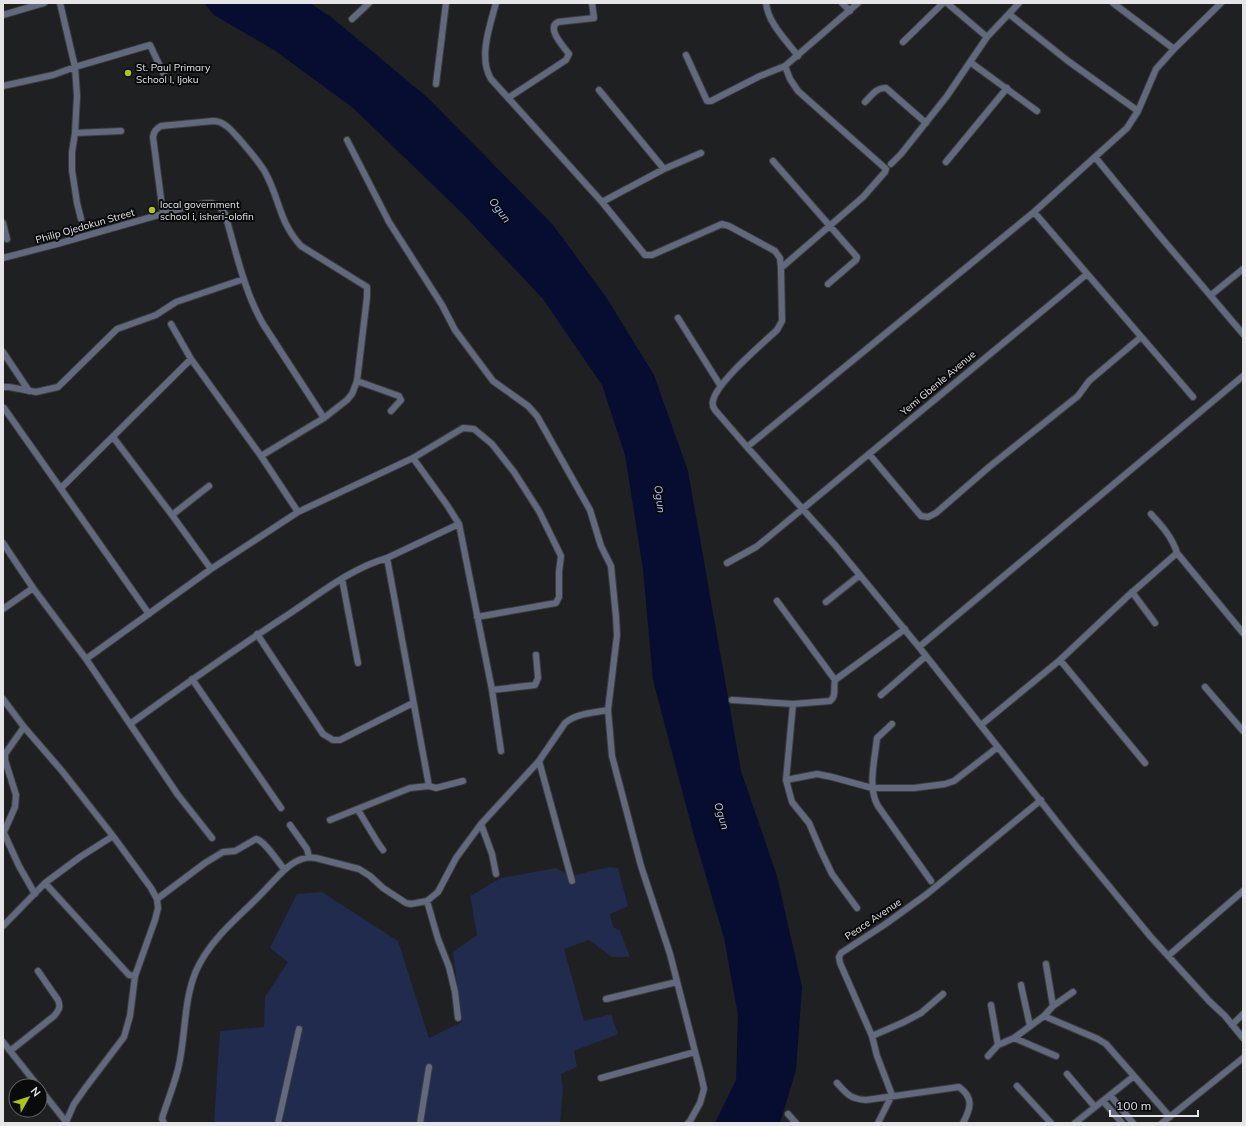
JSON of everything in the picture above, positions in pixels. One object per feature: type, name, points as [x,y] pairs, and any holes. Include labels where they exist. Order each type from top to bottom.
[{"type":"street","points":[[3,15],[44,3]]},
{"type":"street","points":[[60,3],[75,67],[77,96],[75,133],[72,152],[72,170],[81,219]]},
{"type":"street","points":[[352,19],[369,3]]},
{"type":"street","points":[[436,84],[446,3]]},
{"type":"street","points":[[496,3],[485,45],[485,58],[490,79],[602,202],[645,255],[652,255],[718,225],[726,224],[775,251],[780,258],[781,268],[782,321],[780,326],[720,385],[712,405],[724,421],[803,508],[860,575],[1041,800],[1099,875],[1168,956],[1243,1038]]},
{"type":"street","points":[[508,98],[566,60],[568,54],[554,32],[553,27],[558,22],[594,18],[592,3]]},
{"type":"street","points":[[766,3],[766,10],[770,19],[798,56]]},
{"type":"street","points":[[842,3],[850,11]]},
{"type":"street","points":[[686,55],[707,101],[711,101],[760,76],[785,66],[858,3]]},
{"type":"street","points":[[903,42],[943,3]]},
{"type":"street","points":[[947,3],[988,37]]},
{"type":"street","points":[[891,164],[947,96],[988,37],[1019,3]]},
{"type":"street","points":[[1113,3],[1174,49]]},
{"type":"street","points":[[747,447],[1034,212],[1127,128],[1138,111],[1156,69],[1174,49],[1221,3]]},
{"type":"street","points":[[1010,14],[1068,61],[1138,111]]},
{"type":"street","points":[[3,86],[53,75],[150,45],[166,79]]},
{"type":"street","points":[[970,62],[1037,111]]},
{"type":"street","points":[[781,268],[863,197],[886,169],[798,91],[790,79],[785,66]]},
{"type":"street","points":[[865,102],[878,89],[886,88],[926,123]]},
{"type":"street","points":[[946,162],[1007,88]]},
{"type":"street","points":[[599,90],[664,169]]},
{"type":"street","points":[[163,214],[153,137],[154,132],[161,126],[213,121],[224,124],[266,172],[281,216],[294,239],[300,246],[367,288],[357,381],[352,394],[347,400],[324,418],[261,456]]},
{"type":"street","points":[[75,133],[121,131]]},
{"type":"street","points":[[347,140],[388,222],[442,305],[455,330],[493,381],[528,406],[537,416],[590,510],[601,546],[611,566],[617,635],[608,710],[612,756],[641,866],[670,954],[704,1089],[700,1103],[688,1123]]},
{"type":"street","points":[[602,202],[664,169],[701,153]]},
{"type":"street","points":[[1095,157],[1243,334]]},
{"type":"street","points":[[772,161],[857,257],[856,260],[828,284]]},
{"type":"street","name":"Philip Ojedokun Street","points":[[3,258],[210,202],[219,206],[225,214],[244,279],[255,310],[324,418]]},
{"type":"street","points":[[1034,212],[1193,397]]},
{"type":"street","points":[[3,223],[7,239]]},
{"type":"street","points":[[1211,295],[1243,269]]},
{"type":"street","name":"Yemi Gbenle Avenue","points":[[727,563],[756,547],[1087,274]]},
{"type":"street","points":[[3,387],[36,392],[58,388],[117,329],[156,315],[176,302],[244,279]]},
{"type":"street","points":[[678,318],[720,385]]},
{"type":"street","points":[[171,324],[191,359],[261,456],[298,512]]},
{"type":"street","points":[[868,454],[921,516],[928,517],[936,513],[989,467],[1078,396],[1089,381],[1141,337]]},
{"type":"street","points":[[3,352],[29,391]]},
{"type":"street","points":[[61,488],[191,359]]},
{"type":"street","points":[[919,647],[997,584],[1243,376]]},
{"type":"street","points":[[357,381],[399,396],[401,400],[400,402],[391,411]]},
{"type":"street","points":[[4,408],[149,614]]},
{"type":"street","points":[[86,660],[211,569],[298,512],[413,458],[463,428],[474,428],[492,444],[514,472],[539,511],[561,556],[559,572],[559,597],[556,603],[477,617]]},
{"type":"street","points":[[113,437],[211,569]]},
{"type":"street","points":[[413,458],[459,524],[492,690],[501,751]]},
{"type":"street","points":[[172,515],[209,486]]},
{"type":"street","points":[[1151,514],[1168,533],[1174,543],[1176,553],[1243,633]]},
{"type":"street","points":[[130,724],[257,634],[342,579],[375,561],[387,558],[459,524]]},
{"type":"street","points":[[3,543],[33,588],[86,660],[178,795],[212,838]]},
{"type":"street","points":[[981,725],[1060,660],[1176,553]]},
{"type":"street","points":[[387,558],[429,786]]},
{"type":"street","points":[[826,602],[860,575]]},
{"type":"street","points":[[342,579],[358,664]]},
{"type":"street","points":[[3,609],[33,588]]},
{"type":"street","points":[[1132,592],[1155,623]]},
{"type":"street","points":[[732,700],[793,704],[832,700],[834,695],[835,680],[777,601]]},
{"type":"street","points":[[835,680],[905,630]]},
{"type":"street","points":[[257,634],[323,734],[333,740],[340,740],[413,703]]},
{"type":"street","points":[[492,690],[534,685],[538,678],[536,655]]},
{"type":"street","points":[[881,695],[926,656]]},
{"type":"street","points":[[1060,660],[1145,762]]},
{"type":"street","points":[[192,679],[282,808]]},
{"type":"street","points":[[1205,687],[1243,731]]},
{"type":"street","points":[[3,699],[113,836],[151,888],[157,899],[158,908],[155,920],[135,976],[130,1016],[124,1037],[86,1086],[74,1104],[66,1122],[48,1099]]},
{"type":"street","points":[[793,704],[786,780],[792,802],[810,823],[832,874],[857,908]]},
{"type":"street","points":[[164,1123],[162,1119],[178,1069],[184,1021],[197,970],[207,953],[226,927],[263,892],[284,869],[290,864],[309,857],[359,869],[370,876],[383,888],[406,903],[411,904],[427,900],[438,892],[456,858],[482,824],[539,761],[565,723],[578,716],[608,710]]},
{"type":"street","points":[[892,724],[877,738],[872,788],[873,797],[931,882]]},
{"type":"street","points":[[24,727],[5,754],[5,760],[16,795],[15,807],[3,832],[19,866],[35,894]]},
{"type":"street","points":[[786,780],[817,774],[872,788],[914,788],[945,784],[954,781],[998,747]]},
{"type":"street","points":[[539,761],[572,881]]},
{"type":"street","points":[[330,820],[410,788],[429,786],[436,788],[463,781]]},
{"type":"street","name":"Peace Avenue","points":[[892,1095],[877,1056],[872,1036],[840,963],[839,957],[841,953],[884,925],[927,894],[1041,800]]},
{"type":"street","points":[[358,810],[383,850]]},
{"type":"street","points":[[482,824],[492,854],[496,874]]},
{"type":"street","points":[[290,825],[307,849],[309,857]]},
{"type":"street","points":[[3,926],[45,883],[80,857],[113,836]]},
{"type":"street","points":[[157,899],[205,862],[223,852],[235,851],[256,839],[264,844],[284,869]]},
{"type":"street","points":[[45,883],[129,975],[135,976]]},
{"type":"street","points":[[1168,956],[1243,891]]},
{"type":"street","points":[[427,900],[438,939],[449,967],[455,992],[458,1018]]},
{"type":"street","points":[[1046,964],[1053,1006]]},
{"type":"street","points":[[10,1051],[54,1016],[59,1010],[60,1005],[58,1000],[38,971]]},
{"type":"street","points":[[606,999],[677,982]]},
{"type":"street","points":[[1021,985],[1030,1026]]},
{"type":"street","points":[[988,1056],[998,1045],[1014,1038],[1044,1016],[1053,1006],[1074,992]]},
{"type":"street","points":[[872,1036],[921,1013],[943,994]]},
{"type":"street","points":[[991,1005],[998,1045]]},
{"type":"street","points":[[1232,1025],[1243,1014]]},
{"type":"street","points":[[1044,1016],[1098,1039],[1106,1044],[1170,1117]]},
{"type":"street","points":[[278,1123],[299,1029]]},
{"type":"street","points":[[1014,1038],[1056,1056]]},
{"type":"street","points":[[3,1042],[32,1078]]},
{"type":"street","points":[[601,1078],[695,1052]]},
{"type":"street","points":[[1162,1123],[1243,1058]]},
{"type":"street","points":[[420,1123],[429,1067]]},
{"type":"street","points":[[1067,1074],[1095,1107]]},
{"type":"street","points":[[1075,1123],[1134,1076]]},
{"type":"street","points":[[837,1083],[848,1095],[856,1100],[866,1100],[892,1095],[959,1087],[969,1098],[970,1107],[963,1123]]},
{"type":"street","points":[[1017,1086],[1051,1123]]},
{"type":"street","points":[[878,1123],[892,1095]]},
{"type":"street","points":[[1110,1095],[1133,1123]]},
{"type":"street","points":[[1104,1100],[1122,1123]]},
{"type":"street","points":[[788,1114],[796,1123]]},
{"type":"shaded area","points":[[609,867],[618,868],[628,906],[610,914],[613,927],[620,931],[630,957],[612,957],[589,940],[564,949],[584,1021],[611,1014],[618,1034],[574,1051],[577,1067],[561,1074],[563,1090],[560,1123],[214,1123],[220,1031],[264,1027],[265,997],[288,962],[270,948],[297,894],[322,892],[398,941],[429,1038],[462,1022],[453,952],[477,935],[470,896],[501,878],[556,868],[570,876]]},
{"type":"water","name":"Ogun","points":[[204,3],[310,3],[331,17],[428,98],[553,225],[606,297],[654,375],[688,471],[741,771],[777,876],[802,987],[796,1070],[780,1123],[715,1123],[736,1080],[738,1015],[724,938],[693,832],[653,680],[643,569],[625,455],[602,385],[543,299],[462,213],[352,107],[274,50],[214,15]]},
{"type":"place","name":"St. Paul Primary School I, Ijoku","points":[[128,73]]},
{"type":"place","name":"local government school i, isheri-olofin","points":[[152,210]]}]
